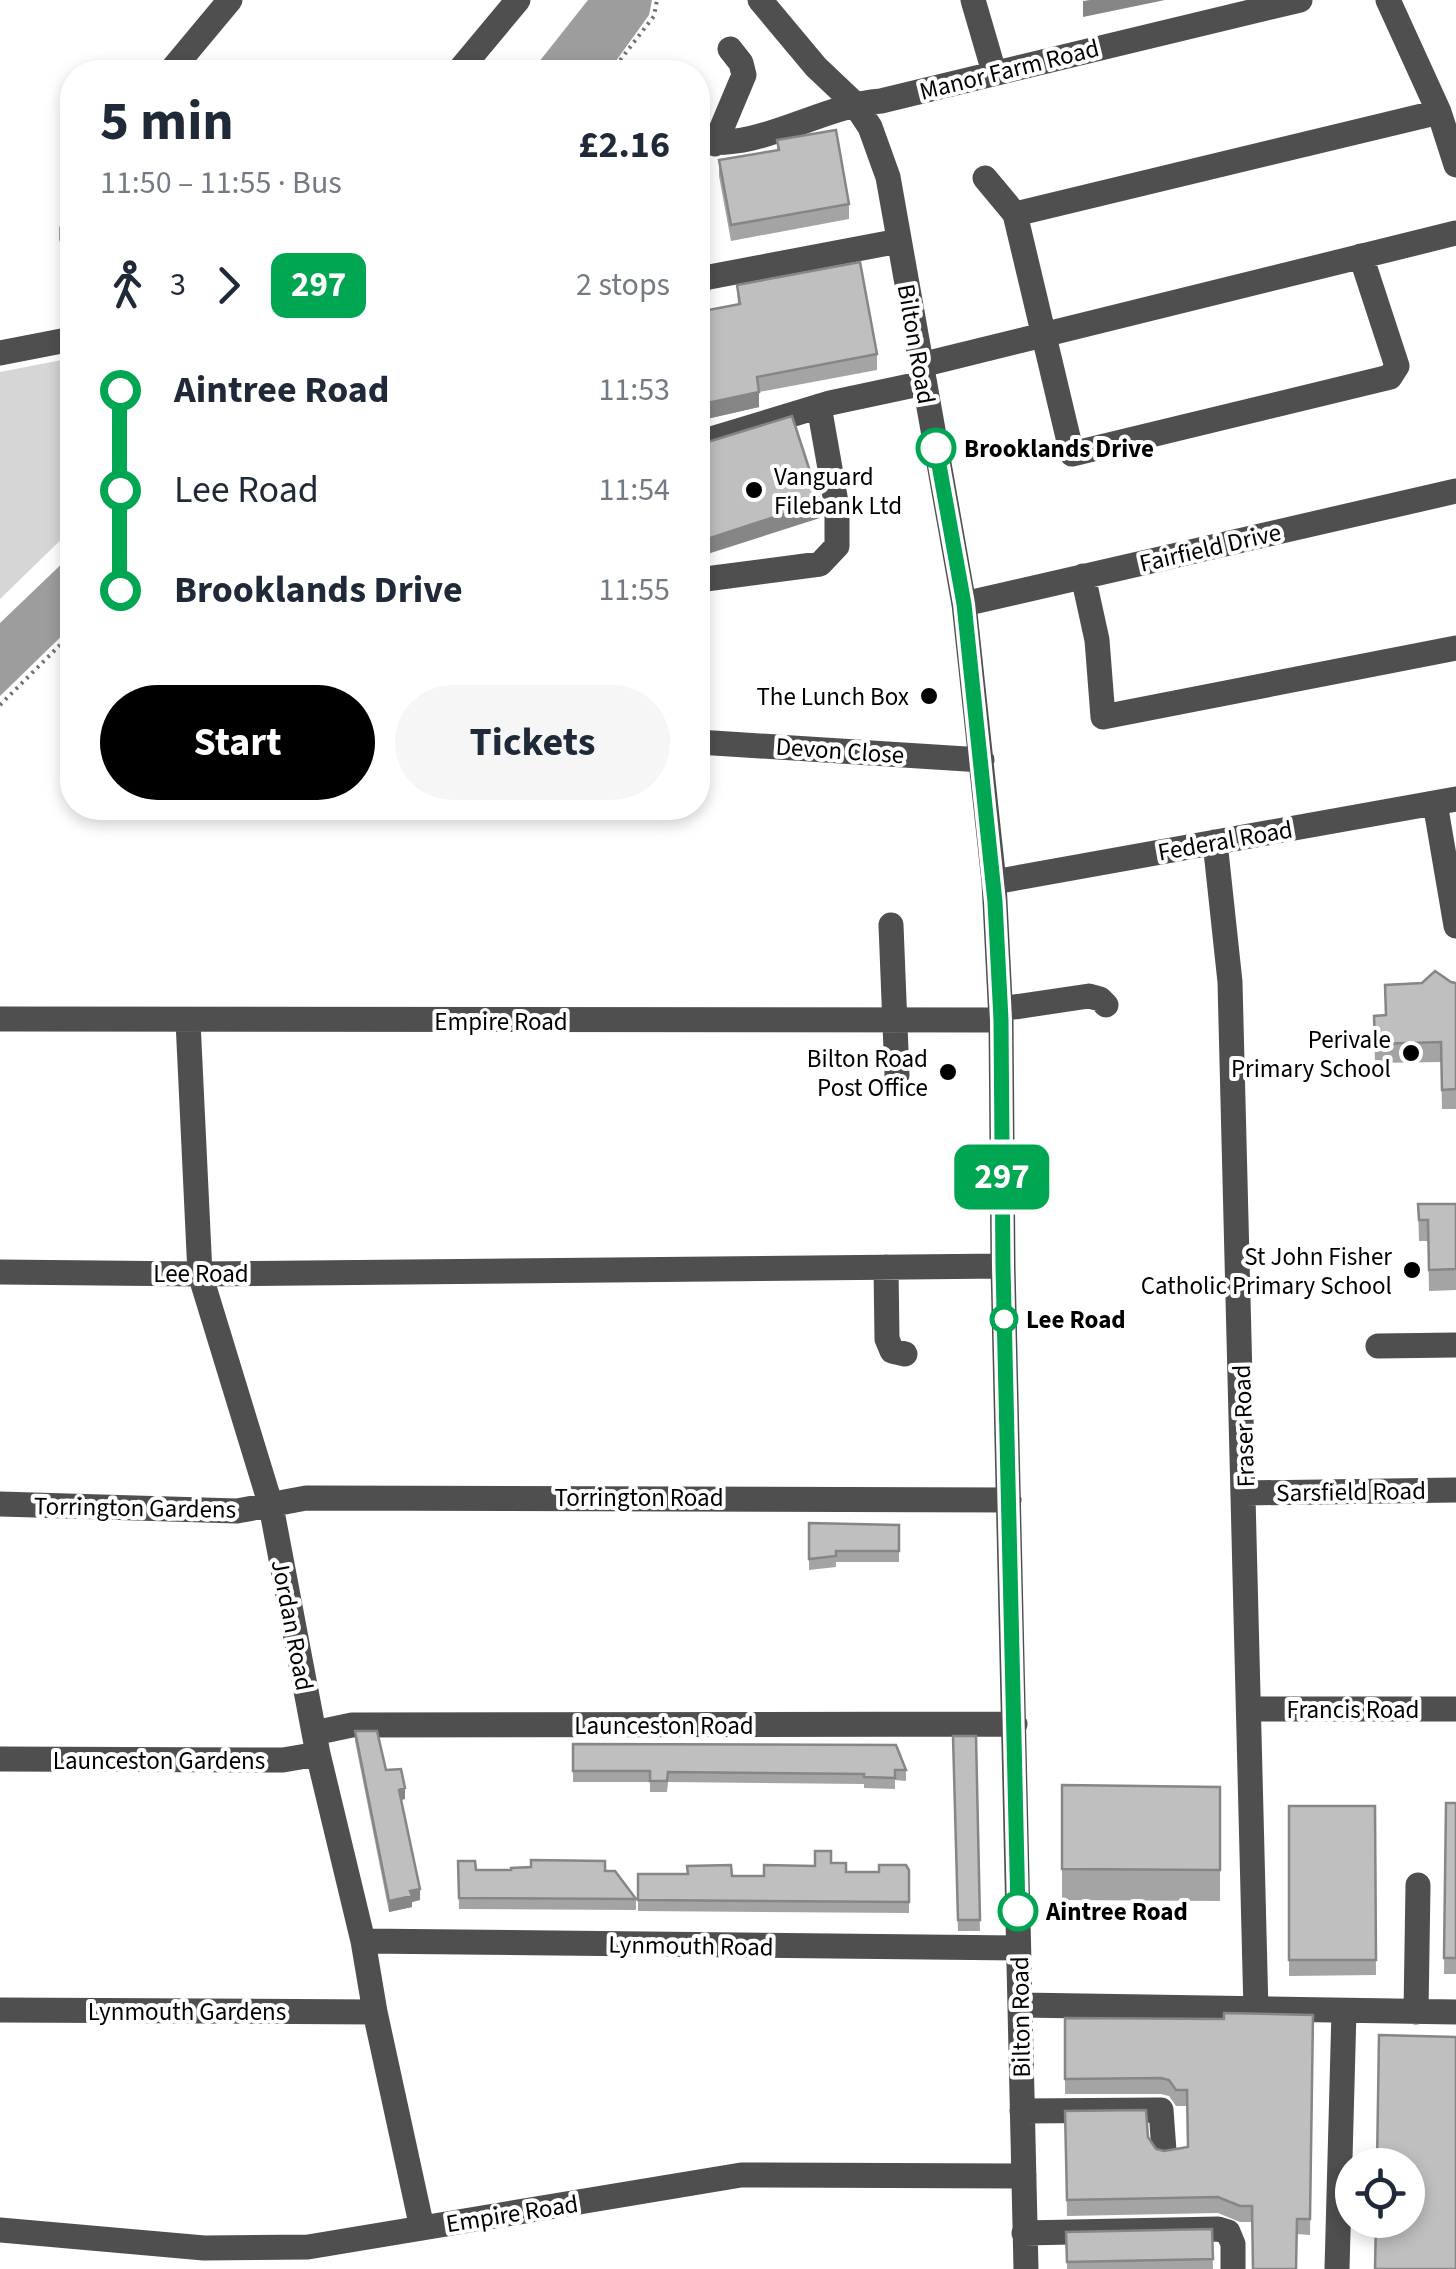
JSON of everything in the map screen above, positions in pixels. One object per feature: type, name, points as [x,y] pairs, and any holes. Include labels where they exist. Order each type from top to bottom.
[{"type":"street","points":[[180,60],[230,0]]},
{"type":"street","points":[[468,60],[518,0]]},
{"type":"street","points":[[760,0],[816,67],[854,103]]},
{"type":"street","points":[[972,0],[994,72]]},
{"type":"street","name":"Manor Farm Road","points":[[710,141],[766,134],[854,103],[880,101],[1268,4],[1300,0]]},
{"type":"street","points":[[1388,0],[1439,112],[1456,165]]},
{"type":"street","points":[[710,135],[744,75],[730,48]]},
{"type":"street","name":"Bilton Road","points":[[854,103],[880,150],[899,241],[964,604],[994,882],[1001,1015],[1003,1266],[1026,2269]]},
{"type":"street","points":[[1016,214],[1439,112]]},
{"type":"street","points":[[985,178],[1016,214],[1072,454],[1390,377],[1396,366],[1362,256]]},
{"type":"street","points":[[710,439],[1042,334],[1456,233]]},
{"type":"street","points":[[710,277],[899,241]]},
{"type":"street","points":[[0,354],[60,342]]},
{"type":"street","points":[[710,578],[820,564],[837,546],[836,508],[819,406]]},
{"type":"street","name":"Fairfield Drive","points":[[964,604],[1456,492]]},
{"type":"street","points":[[1083,576],[1096,640],[1102,716],[1456,648]]},
{"type":"street","name":"Devon Close","points":[[710,743],[982,760]]},
{"type":"street","points":[[1445,801],[1456,926]]},
{"type":"street","name":"Federal Road","points":[[994,882],[1445,801]]},
{"type":"street","name":"Fraser Road","points":[[1215,842],[1230,982],[1256,2011]]},
{"type":"street","points":[[892,926],[897,1075]]},
{"type":"street","name":"Empire Road","points":[[0,1019],[893,1020],[1001,1015],[1089,996],[1106,1005]]},
{"type":"street","name":"Jordan Road","points":[[188,1021],[200,1274],[270,1506],[316,1744],[364,1941],[374,2012],[422,2228]]},
{"type":"street","name":"Lee Road","points":[[0,1272],[200,1274],[1003,1266]]},
{"type":"street","points":[[886,1267],[886,1339],[892,1352],[905,1354]]},
{"type":"street","points":[[1378,1346],[1456,1345]]},
{"type":"street","name":"Sarsfield Road","points":[[1245,1493],[1456,1490]]},
{"type":"street","name":"Torrington Road","points":[[270,1506],[306,1498],[1009,1500]]},
{"type":"street","name":"Torrington Gardens","points":[[0,1504],[237,1510],[270,1506]]},
{"type":"street","name":"Francis Road","points":[[1251,1710],[1456,1709]]},
{"type":"street","name":"Launceston Road","points":[[316,1744],[352,1726],[1015,1724]]},
{"type":"street","name":"Launceston Gardens","points":[[0,1760],[283,1760],[316,1744]]},
{"type":"street","points":[[1416,2012],[1418,1885]]},
{"type":"street","name":"Lynmouth Road","points":[[364,1941],[1018,1948]]},
{"type":"street","points":[[1020,2005],[1456,2012]]},
{"type":"street","name":"Lynmouth Gardens","points":[[0,2010],[374,2012]]},
{"type":"street","points":[[1338,2269],[1344,2011]]},
{"type":"street","points":[[1022,2111],[1161,2110],[1164,2151]]},
{"type":"street","name":"Empire Road","points":[[0,2230],[204,2248],[321,2245],[741,2175],[1024,2176]]},
{"type":"street","points":[[1024,2233],[1218,2229],[1228,2232],[1233,2244],[1233,2269]]},
{"type":"path","points":[[620,60],[654,16],[657,0]]},
{"type":"path","points":[[0,705],[60,645]]},
{"type":"shaded area","points":[[588,0],[652,0],[649,15],[617,60],[540,60]]},
{"type":"shaded area","points":[[60,360],[60,541],[0,599],[0,372]]},
{"type":"shaded area","points":[[60,566],[60,638],[0,696],[0,623]]},
{"type":"building","points":[[836,130],[849,204],[731,225],[719,160],[779,150],[777,140]]},
{"type":"building","points":[[860,262],[877,354],[757,377],[759,392],[710,402],[710,310],[740,304],[737,285]]},
{"type":"building","name":"Vanguard Filebank Ltd","points":[[792,416],[820,502],[710,538],[710,441]]},
{"type":"building","points":[[1435,971],[1456,983],[1456,1089],[1442,1090],[1441,1042],[1375,1044],[1374,1016],[1386,1015],[1385,985],[1422,983]]},
{"type":"building","points":[[1418,1204],[1456,1204],[1456,1269],[1429,1270],[1428,1220],[1419,1220]]},
{"type":"building","points":[[809,1523],[899,1525],[899,1551],[836,1551],[836,1556],[809,1559]]},
{"type":"building","points":[[355,1731],[377,1731],[386,1770],[401,1769],[405,1788],[399,1790],[420,1889],[410,1891],[412,1896],[389,1901]]},
{"type":"building","points":[[953,1736],[976,1736],[980,1920],[958,1920]]},
{"type":"building","points":[[573,1744],[896,1745],[906,1770],[895,1770],[895,1778],[864,1774],[668,1772],[667,1781],[650,1781],[650,1771],[573,1771]]},
{"type":"building","points":[[1062,1785],[1220,1787],[1220,1870],[1062,1869]]},
{"type":"building","points":[[1446,1803],[1456,1803],[1456,1958],[1444,1958]]},
{"type":"building","points":[[1289,1806],[1375,1806],[1376,1960],[1289,1960]]},
{"type":"building","points":[[815,1851],[831,1851],[831,1863],[846,1863],[846,1872],[879,1872],[879,1865],[906,1865],[909,1902],[638,1900],[638,1874],[688,1874],[687,1866],[731,1865],[732,1876],[764,1876],[764,1865],[815,1866]]},
{"type":"building","points":[[531,1860],[605,1861],[605,1871],[615,1871],[636,1899],[459,1898],[458,1861],[475,1861],[476,1870],[511,1870],[531,1867]]},
{"type":"building","points":[[1224,2013],[1313,2015],[1310,2219],[1297,2219],[1296,2269],[1253,2269],[1252,2206],[1240,2206],[1218,2197],[1067,2200],[1065,2111],[1146,2110],[1148,2137],[1156,2149],[1188,2147],[1187,2090],[1176,2090],[1169,2080],[1065,2079],[1065,2018],[1224,2019]]},
{"type":"building","points":[[1379,2035],[1456,2037],[1456,2269],[1375,2269],[1376,2238],[1425,2238],[1425,2148],[1377,2148]]},
{"type":"building","points":[[1212,2229],[1213,2259],[1067,2262],[1066,2232]]},
{"type":"bus line","name":"297","points":[[936,448],[964,604],[995,902],[1001,1020],[1018,1911]]},
{"type":"place","name":"Brooklands Drive","points":[[936,448]]},
{"type":"place","name":"Vanguard Filebank Ltd","points":[[754,490]]},
{"type":"place","name":"The Lunch Box","points":[[929,696]]},
{"type":"place","name":"Perivale Primary School","points":[[1411,1053]]},
{"type":"place","name":"Bilton Road Post Office","points":[[948,1072]]},
{"type":"place","name":"St John Fisher Catholic Primary School","points":[[1412,1270]]},
{"type":"place","name":"Lee Road","points":[[1004,1319]]},
{"type":"place","name":"Aintree Road","points":[[1018,1911]]}]
